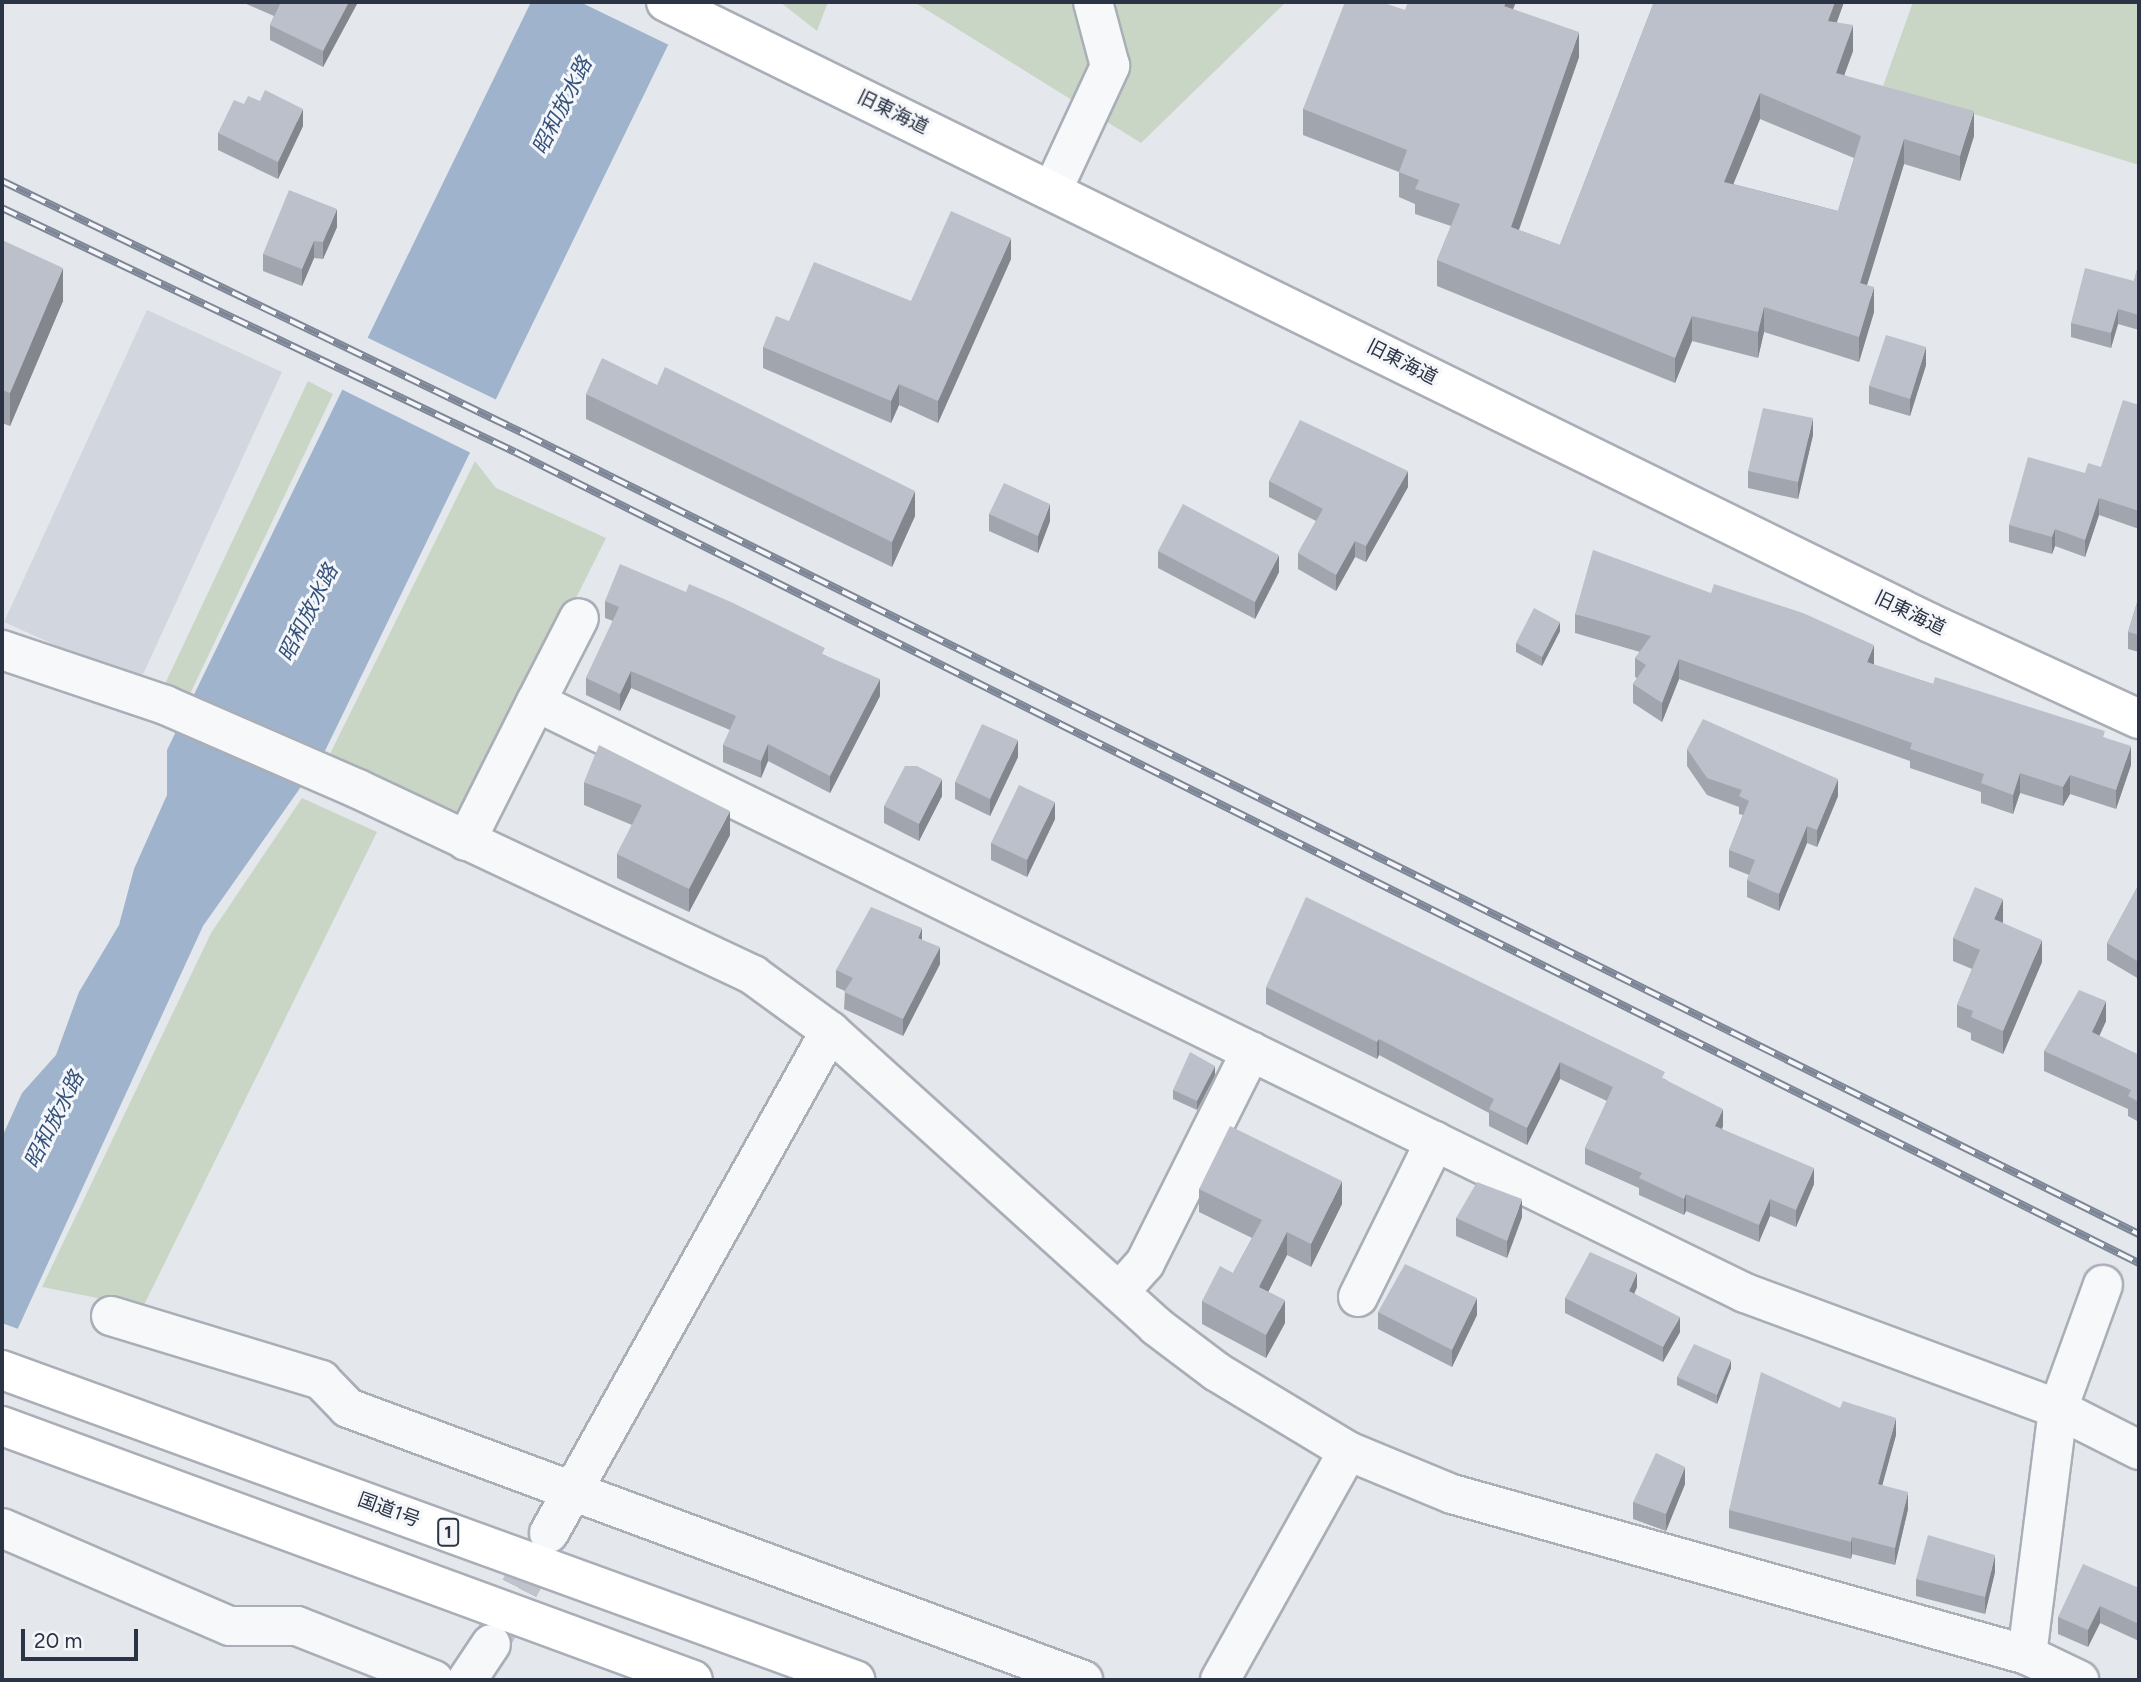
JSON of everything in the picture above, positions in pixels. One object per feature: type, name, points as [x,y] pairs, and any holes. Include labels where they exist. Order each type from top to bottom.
[{"type":"main road","name":"旧東海道","points":[[667,2],[1053,189],[1930,623],[2139,719]]},
{"type":"main road","name":"国道1号","points":[[2,1370],[855,1680]]},
{"type":"main road","points":[[11,1429],[693,1680]]},
{"type":"street","points":[[1053,189],[1110,66],[1093,2]]},
{"type":"street","points":[[466,841],[579,618]]},
{"type":"street","points":[[2,650],[165,705],[754,975],[830,1031],[1119,1292],[1217,1372],[1348,1451],[1452,1494],[2027,1655],[2079,1680]]},
{"type":"street","points":[[536,702],[1745,1293],[2058,1409],[2139,1450]]},
{"type":"street","points":[[549,1532],[830,1031]]},
{"type":"street","points":[[1119,1292],[1144,1263],[1251,1051]]},
{"type":"street","points":[[1358,1297],[1435,1141]]},
{"type":"street","points":[[2027,1655],[2058,1409],[2103,1285]]},
{"type":"street","points":[[111,1316],[321,1380],[348,1408],[1083,1680]]},
{"type":"street","points":[[1220,1680],[1348,1451]]},
{"type":"street","points":[[2,1528],[230,1626],[297,1626],[434,1680]]},
{"type":"street","points":[[467,1680],[491,1644]]},
{"type":"shaded area","points":[[147,310],[282,372],[139,683],[4,622]]},
{"type":"green space","points":[[780,2],[828,2],[817,31]]},
{"type":"green space","points":[[914,2],[1286,2],[1141,143]]},
{"type":"green space","points":[[1913,2],[2139,2],[2139,165],[1883,86]]},
{"type":"green space","points":[[308,381],[333,394],[188,698],[164,686]]},
{"type":"green space","points":[[475,461],[496,488],[606,538],[462,826],[328,758]]},
{"type":"green space","points":[[302,798],[377,832],[143,1307],[42,1287],[211,933]]},
{"type":"water","name":"昭和放水路","points":[[531,2],[689,2],[322,757],[203,926],[2,1363],[2,1137],[22,1093],[56,1055],[79,992],[119,925],[134,869],[167,795],[167,750]]},
{"type":"pier","points":[[580,2],[693,2],[671,46]]},
{"type":"pier","points":[[364,336],[499,401],[473,454],[339,388]]},
{"type":"pier","points":[[2,1323],[21,1330],[2,1367]]},
{"type":"building","points":[[276,2],[349,2],[323,51],[270,25],[280,4]]},
{"type":"building","points":[[1345,2],[1381,2],[1405,10],[1408,2],[1506,2],[1504,6],[1579,32],[1511,227],[1560,245],[1654,2],[1835,2],[1828,21],[1853,25],[1836,73],[1974,111],[1960,156],[1904,139],[1860,283],[1874,287],[1859,337],[1764,307],[1758,332],[1692,316],[1675,358],[1437,260],[1460,204],[1415,189],[1419,180],[1399,172],[1407,150],[1303,109]],"holes":[[[1760,93],[1861,136],[1838,211],[1724,182]]]},
{"type":"building","points":[[265,90],[303,109],[278,162],[218,133],[234,100],[244,104],[248,96],[260,101]]},
{"type":"building","points":[[289,190],[337,209],[323,242],[314,241],[302,269],[263,254]]},
{"type":"building","points":[[951,211],[1011,238],[938,401],[899,384],[891,401],[763,347],[776,316],[789,321],[814,262],[911,301]]},
{"type":"building","points":[[2,240],[63,268],[10,393],[2,390]]},
{"type":"building","points":[[2139,262],[2139,315],[2118,309],[2111,333],[2071,323],[2085,268],[2134,281]]},
{"type":"building","points":[[1886,335],[1926,347],[1910,399],[1869,386]]},
{"type":"building","points":[[602,358],[657,385],[665,367],[915,491],[892,542],[586,394]]},
{"type":"building","points":[[2123,400],[2139,405],[2139,511],[2099,498],[2085,540],[2055,529],[2052,537],[2009,525],[2028,457],[2085,473],[2088,463],[2101,467]]},
{"type":"building","points":[[1763,408],[1813,418],[1798,482],[1748,471]]},
{"type":"building","points":[[1300,420],[1408,471],[1366,546],[1355,541],[1336,575],[1298,553],[1323,509],[1269,481]]},
{"type":"building","points":[[1004,483],[1050,504],[1038,536],[989,514]]},
{"type":"building","points":[[1183,504],[1279,555],[1255,602],[1158,551]]},
{"type":"building","points":[[1593,550],[1711,593],[1714,584],[1803,613],[1874,645],[1867,662],[1933,684],[1935,677],[2105,731],[2103,737],[2131,746],[2116,790],[2070,775],[2063,787],[2020,773],[2013,795],[1981,783],[1984,774],[1910,749],[1912,743],[1679,659],[1662,703],[1633,684],[1646,665],[1635,658],[1651,636],[1575,614]]},
{"type":"building","points":[[620,564],[686,592],[689,584],[731,602],[825,648],[822,654],[880,679],[830,776],[768,744],[761,761],[723,745],[736,716],[631,671],[620,694],[586,678],[619,607],[605,601]]},
{"type":"building","points":[[2139,596],[2139,635],[2128,632]]},
{"type":"building","points":[[1534,608],[1560,622],[1542,657],[1516,643]]},
{"type":"building","points":[[1703,719],[1838,779],[1817,830],[1807,826],[1779,894],[1747,880],[1755,860],[1729,850],[1749,801],[1739,796],[1742,790],[1707,778],[1687,749]]},
{"type":"building","points":[[982,724],[1018,740],[990,799],[955,782]]},
{"type":"building","points":[[599,745],[730,811],[689,889],[617,854],[642,805],[584,782]]},
{"type":"building","points":[[905,766],[917,766],[942,779],[919,824],[884,806]]},
{"type":"building","points":[[1019,785],[1055,802],[1027,860],[991,843]]},
{"type":"building","points":[[2139,884],[2139,962],[2107,943]]},
{"type":"building","points":[[1975,887],[2003,899],[1994,919],[2042,940],[2003,1031],[1971,1017],[1973,1011],[1957,1005],[1980,950],[1953,938]]},
{"type":"building","points":[[1306,897],[1665,1072],[1662,1078],[1723,1109],[1715,1126],[1814,1168],[1796,1210],[1770,1199],[1759,1225],[1686,1194],[1684,1199],[1639,1178],[1642,1173],[1585,1148],[1613,1087],[1560,1062],[1527,1128],[1489,1109],[1494,1099],[1379,1039],[1377,1042],[1266,987]]},
{"type":"building","points":[[871,907],[922,928],[918,938],[940,947],[903,1019],[844,992],[853,978],[836,970]]},
{"type":"building","points":[[2079,990],[2106,1001],[2092,1032],[2139,1055],[2139,1102],[2128,1096],[2131,1090],[2044,1051]]},
{"type":"building","points":[[1190,1052],[1215,1066],[1197,1101],[1173,1090]]},
{"type":"building","points":[[1230,1126],[1342,1181],[1311,1244],[1287,1232],[1259,1287],[1285,1300],[1266,1335],[1202,1301],[1220,1266],[1233,1273],[1262,1220],[1199,1189]]},
{"type":"building","points":[[1477,1182],[1522,1199],[1507,1241],[1456,1218]]},
{"type":"building","points":[[1590,1252],[1637,1273],[1629,1291],[1680,1317],[1663,1347],[1565,1298]]},
{"type":"building","points":[[1405,1264],[1477,1298],[1452,1350],[1378,1312]]},
{"type":"building","points":[[1694,1344],[1731,1360],[1717,1395],[1677,1377]]},
{"type":"building","points":[[1761,1372],[1840,1408],[1843,1401],[1896,1418],[1878,1484],[1908,1492],[1895,1548],[1852,1537],[1851,1542],[1729,1510]]},
{"type":"building","points":[[1656,1453],[1685,1467],[1666,1514],[1633,1502]]},
{"type":"building","points":[[1928,1535],[1995,1555],[1985,1597],[1916,1579]]},
{"type":"building","points":[[2083,1564],[2139,1588],[2139,1624],[2100,1606],[2088,1630],[2058,1617]]},
{"type":"tunnel","points":[[493,1639],[548,1534]]},
{"type":"railway","points":[[2,181],[527,435],[2139,1234]]},
{"type":"railway","points":[[2,208],[515,452],[2139,1263]]}]
